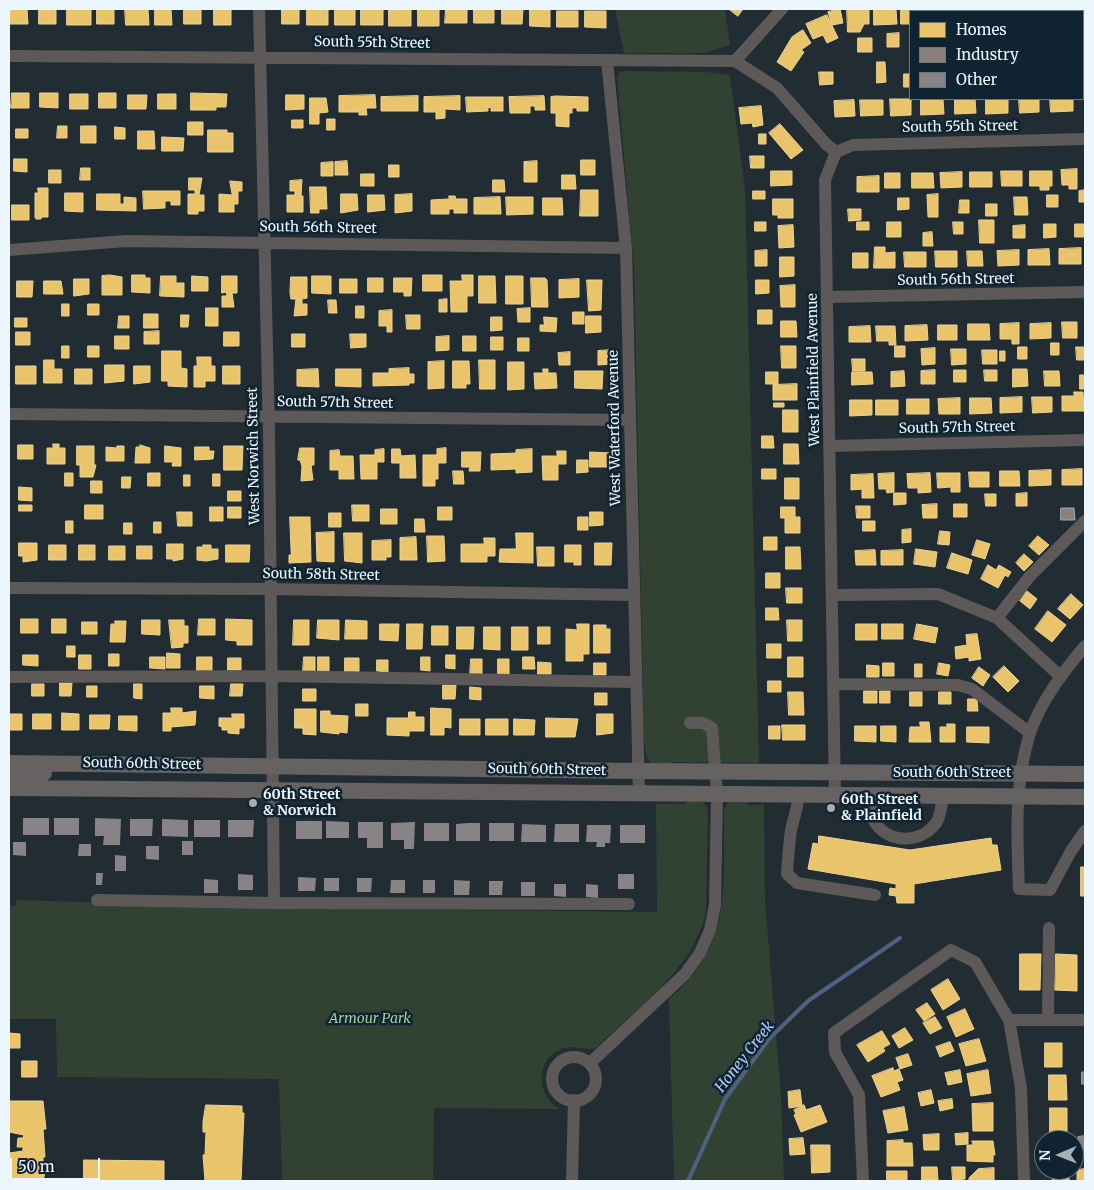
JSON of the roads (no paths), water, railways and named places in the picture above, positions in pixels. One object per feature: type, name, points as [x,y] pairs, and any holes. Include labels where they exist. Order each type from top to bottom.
[{"type":"main road","name":"South 60th Street","points":[[9,763],[716,772],[1085,774]]},
{"type":"main road","points":[[9,779],[26,773],[55,773],[105,763]]},
{"type":"main road","name":"South 60th Street","points":[[9,788],[1019,798],[1085,797]]},
{"type":"street","name":"West Norwich Street","points":[[260,9],[271,589],[274,903]]},
{"type":"street","points":[[782,9],[736,61],[777,88],[826,144],[836,152]]},
{"type":"street","name":"South 55th Street","points":[[9,56],[736,61]]},
{"type":"street","name":"West Waterford Avenue","points":[[607,61],[626,248],[638,794]]},
{"type":"street","name":"South 55th Street","points":[[836,152],[854,144],[1085,139]]},
{"type":"street","name":"West Plainfield Avenue","points":[[835,796],[835,684],[825,180],[836,152]]},
{"type":"street","name":"South 56th Street","points":[[9,250],[126,241],[626,248]]},
{"type":"street","name":"South 56th Street","points":[[828,297],[1085,292]]},
{"type":"street","name":"South 57th Street","points":[[9,414],[630,420]]},
{"type":"street","name":"South 57th Street","points":[[830,446],[1085,440]]},
{"type":"street","points":[[997,618],[1030,576],[1085,521]]},
{"type":"street","name":"South 58th Street","points":[[9,588],[271,589],[633,595]]},
{"type":"street","points":[[832,595],[938,594],[997,618],[1060,676]]},
{"type":"street","points":[[1085,646],[1060,676],[1030,733],[1021,774],[1016,829],[1019,889],[1050,890],[1071,851],[1085,831]]},
{"type":"street","points":[[9,677],[272,676],[635,682]]},
{"type":"street","points":[[835,684],[958,685],[972,689],[1030,733]]},
{"type":"street","points":[[590,1063],[685,974],[700,953],[710,930],[715,906],[717,794],[712,728],[703,723],[690,723]]},
{"type":"street","points":[[798,795],[798,810],[788,844],[787,874],[797,882],[875,896]]},
{"type":"street","points":[[870,796],[872,817],[879,828],[888,835],[909,839],[919,838],[936,823],[943,797]]},
{"type":"street","points":[[97,900],[274,903],[629,904]]},
{"type":"street","points":[[1048,1020],[1049,928]]},
{"type":"street","points":[[863,1181],[858,1095],[835,1052],[834,1033],[951,950],[975,962],[1008,1020],[1022,1088],[1024,1181]]},
{"type":"street","points":[[1008,1020],[1085,1020]]},
{"type":"street","points":[[568,1058],[583,1059],[590,1063],[596,1077],[595,1085],[586,1098],[574,1100],[563,1098],[556,1091],[553,1083],[554,1070],[568,1058]]},
{"type":"street","points":[[572,1181],[574,1100]]},
{"type":"waterway","name":"Honey Creek","points":[[688,1181],[725,1099],[769,1039],[808,1001],[900,938]]},
{"type":"place","name":"60th Street & Norwich","points":[[253,803]]},
{"type":"place","name":"60th Street & Plainfield","points":[[831,808]]},
{"type":"park label","name":"Armour Park","points":[[370,1019]]}]
